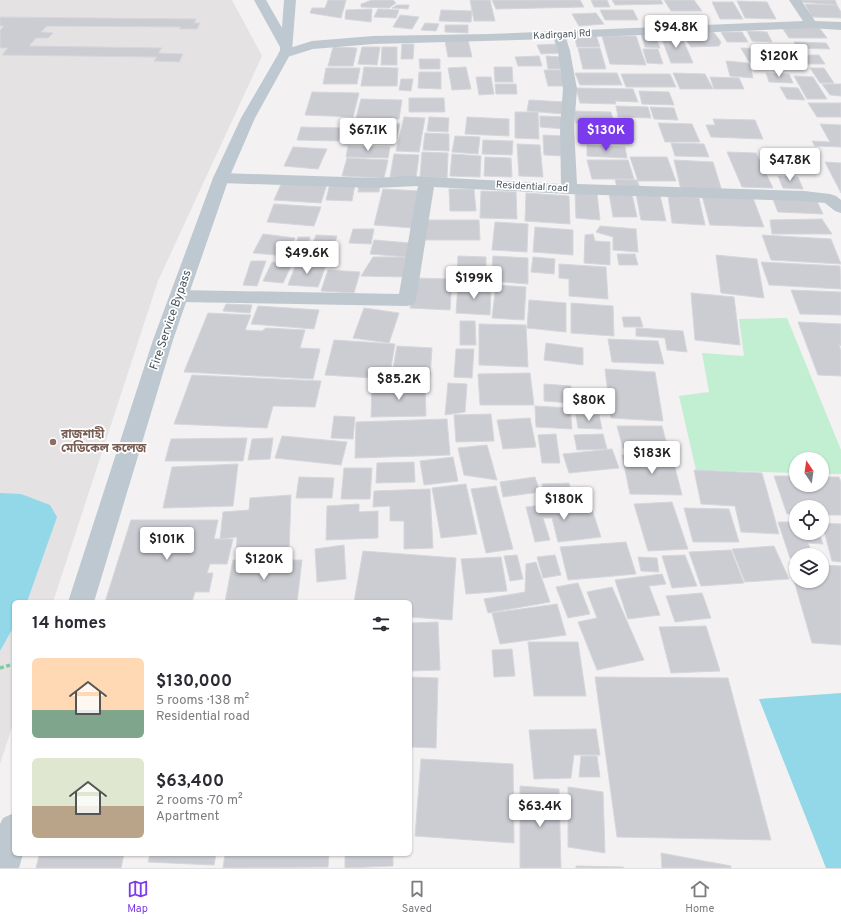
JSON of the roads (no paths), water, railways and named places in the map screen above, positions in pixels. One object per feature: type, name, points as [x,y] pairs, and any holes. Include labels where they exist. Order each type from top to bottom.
[{"type":"main road","points":[[260,0],[286,51]]},
{"type":"main road","name":"Fire Service Bypass","points":[[82,600],[179,296],[221,178],[248,118],[286,51],[290,0]]},
{"type":"main road","points":[[3,868],[12,836]]},
{"type":"street","points":[[795,0],[811,24]]},
{"type":"street","name":"Kadirganj Rd","points":[[286,51],[312,45],[373,40],[489,38],[811,24],[841,26]]},
{"type":"street","points":[[559,35],[564,51],[570,89],[567,127],[569,189]]},
{"type":"street","name":"Residential road","points":[[221,178],[374,183],[410,181],[569,189],[804,196],[835,203]]},
{"type":"street","points":[[179,296],[407,300],[427,182]]},
{"type":"street","points":[[835,203],[841,222]]},
{"type":"water","points":[[0,493],[21,494],[50,505],[57,517],[28,600],[12,600],[12,630],[0,651]]},
{"type":"water","points":[[841,693],[841,868],[826,868],[759,699]]},
{"type":"place","name":"রাজশাহী মেডিকেল কলেজ","points":[[53,442]]}]
